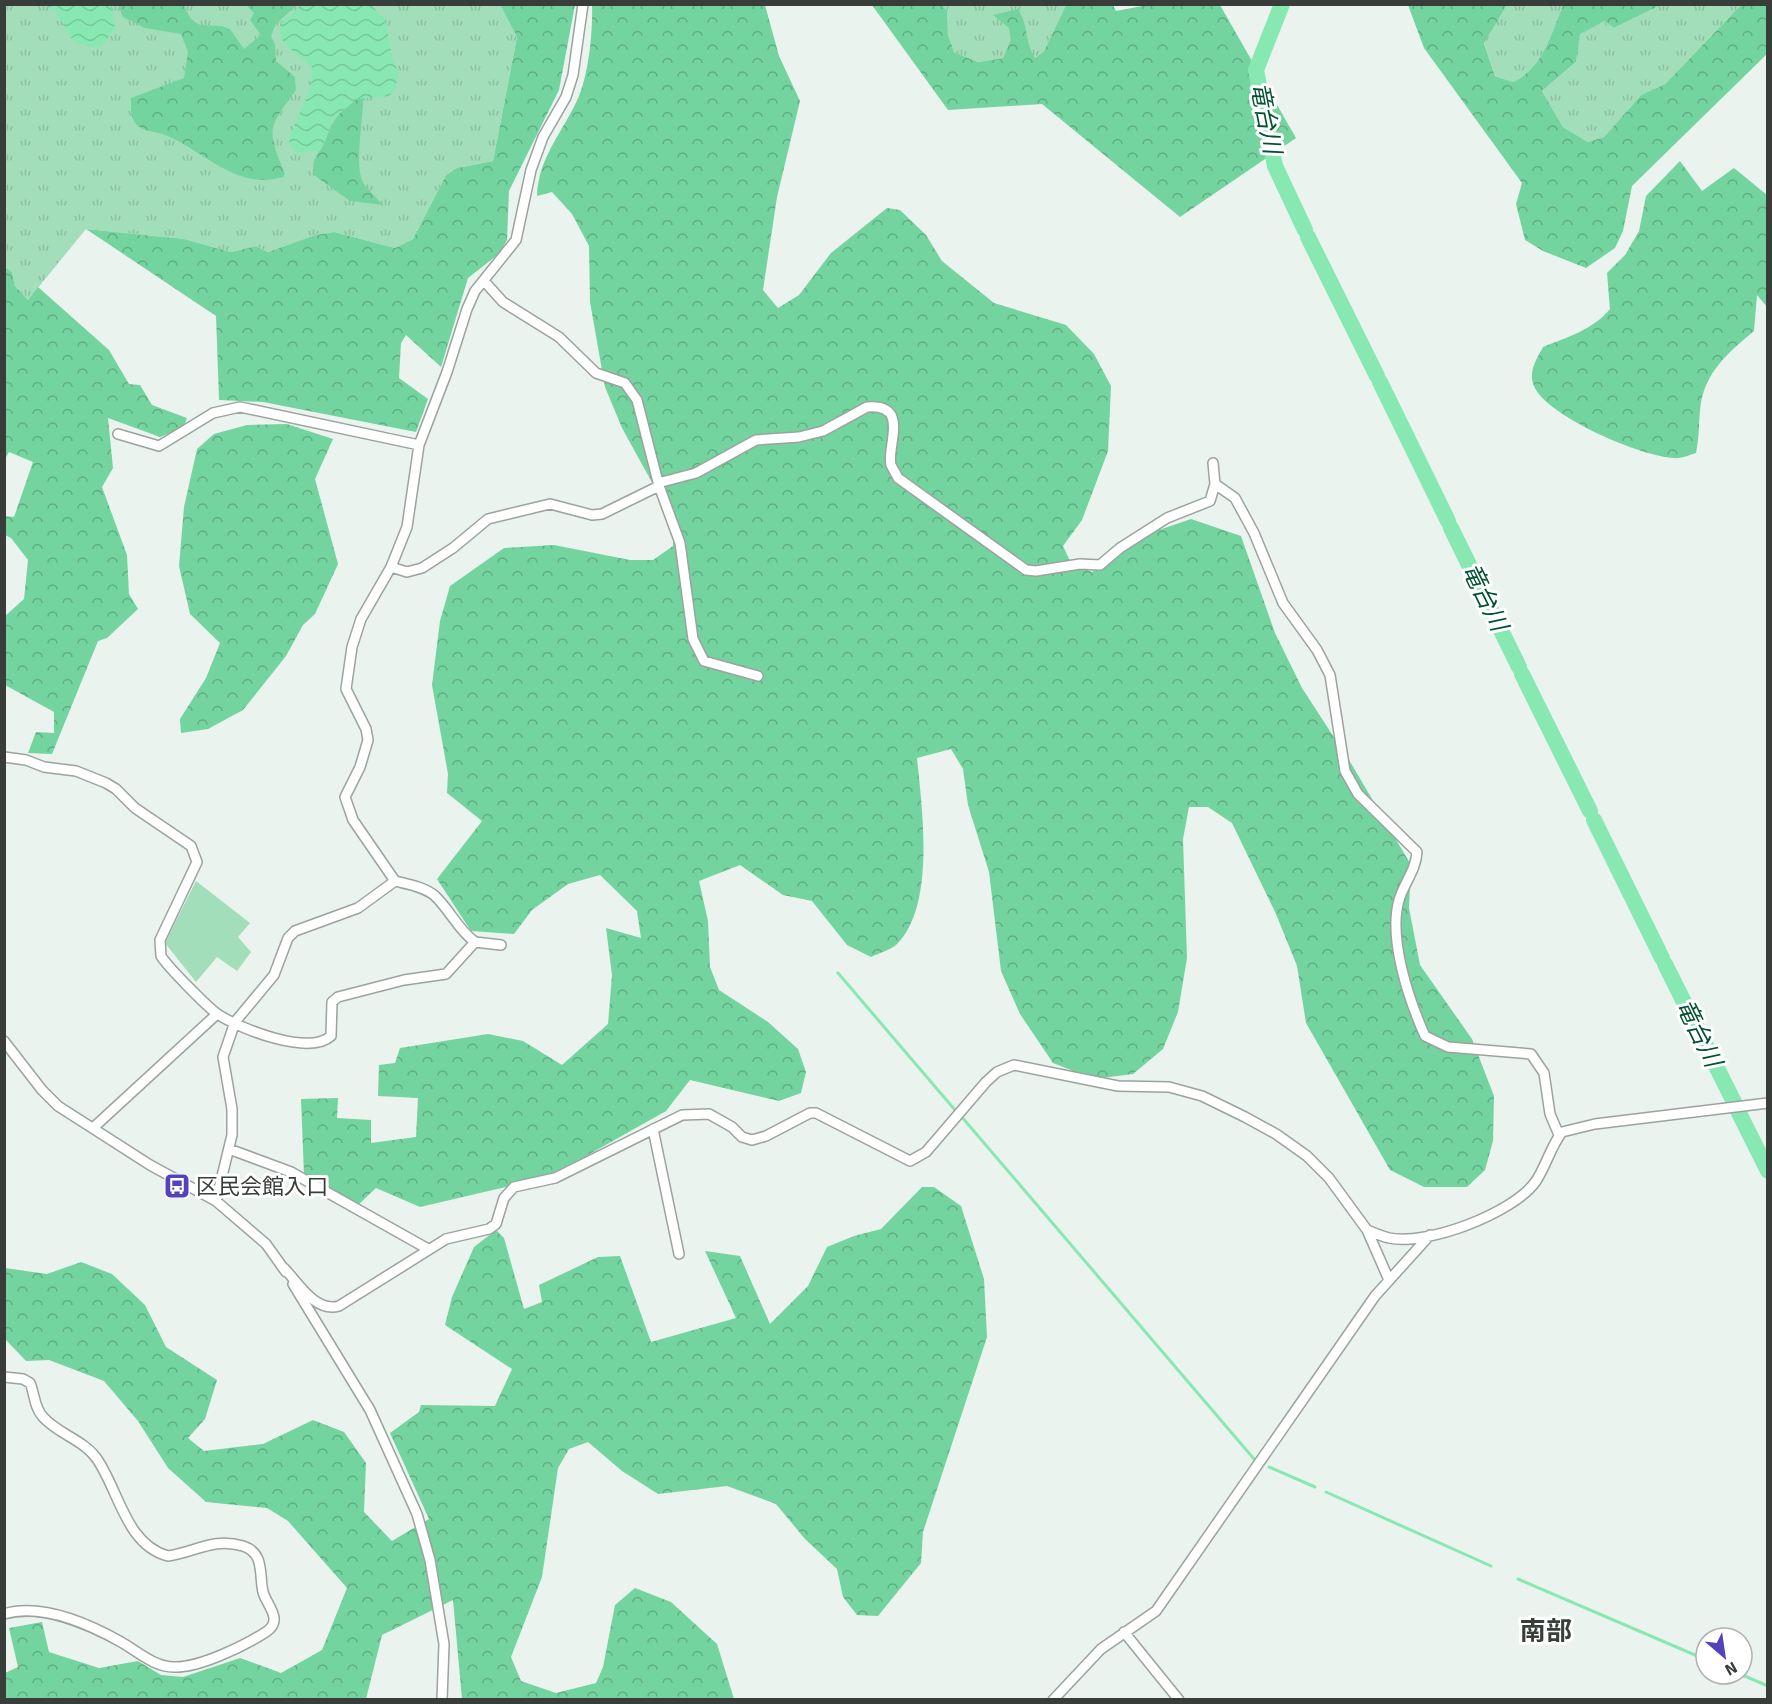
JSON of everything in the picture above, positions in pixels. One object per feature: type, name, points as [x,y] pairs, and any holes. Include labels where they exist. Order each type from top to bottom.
[{"type":"street","points":[[501,945],[475,942],[462,933],[434,896],[411,885],[395,881],[353,820],[345,798],[360,767],[368,740],[363,723],[346,689],[352,647],[361,619],[391,567],[410,516],[419,445],[447,372],[467,309],[484,281],[516,240],[531,170],[543,137],[566,97],[573,75],[583,4]]},
{"type":"street","points":[[484,281],[503,302],[559,337],[596,373],[625,383],[637,400],[659,485],[680,543],[693,639],[698,653],[704,661],[758,676]]},
{"type":"street","points":[[118,434],[159,446],[213,413],[240,407],[419,445]]},
{"type":"street","points":[[391,567],[407,572],[422,568],[444,555],[488,519],[550,504],[592,515],[602,514],[659,485],[696,473],[756,440],[800,437],[822,431],[867,407],[874,407],[890,414],[896,427],[891,464],[898,478],[1026,570],[1036,571],[1080,564],[1100,565],[1120,548],[1167,518],[1210,501],[1215,484],[1213,463]]},
{"type":"street","points":[[1215,484],[1234,498],[1254,533],[1283,603],[1317,650],[1330,675],[1345,771],[1353,787],[1417,852],[1416,863],[1400,899],[1396,936],[1418,1019],[1425,1036],[1448,1047],[1531,1054],[1544,1073],[1550,1114],[1559,1135]]},
{"type":"street","points":[[4,757],[26,760],[44,767],[76,771],[105,783],[116,789],[135,808],[191,846],[197,862],[194,873],[174,907],[158,950],[165,962],[217,1014],[270,1038],[316,1043],[326,1041],[331,1036],[332,1002],[338,997],[404,980],[446,974],[475,942]]},
{"type":"street","points":[[216,1201],[229,1149],[232,1109],[223,1058],[235,1023],[274,975],[288,938],[295,931],[358,908],[395,881]]},
{"type":"street","points":[[93,1128],[217,1014]]},
{"type":"street","points":[[4,1041],[58,1107],[150,1166],[216,1201],[266,1244],[284,1268],[370,1410],[417,1514],[430,1560],[444,1644],[442,1700]]},
{"type":"street","points":[[284,1268],[316,1302],[327,1308],[333,1308],[446,1239],[489,1229],[496,1224],[504,1198],[514,1187],[555,1178],[682,1115],[709,1114],[732,1127],[742,1137],[752,1140],[765,1136],[810,1113],[816,1113],[910,1161],[926,1152],[986,1082],[997,1072],[1014,1065],[1118,1086],[1169,1087],[1202,1096],[1276,1134],[1307,1156],[1329,1178],[1367,1230],[1389,1280]]},
{"type":"street","points":[[1367,1230],[1389,1238],[1411,1239],[1484,1219],[1519,1199],[1536,1180],[1562,1132],[1595,1124],[1767,1104]]},
{"type":"street","points":[[653,1129],[679,1254]]},
{"type":"street","points":[[229,1149],[291,1172],[428,1249]]},
{"type":"street","points":[[1053,1700],[1101,1649],[1156,1611],[1389,1280],[1430,1235]]},
{"type":"street","points":[[4,1377],[22,1379],[30,1383],[35,1403],[44,1419],[97,1459],[117,1502],[146,1546],[168,1556],[207,1543],[245,1546],[255,1553],[261,1564],[263,1594],[273,1610],[275,1621],[270,1629],[243,1644],[188,1667],[171,1668],[158,1665],[121,1642],[79,1622],[28,1610],[4,1614]]},
{"type":"street","points":[[1124,1632],[1179,1700]]},
{"type":"green space","points":[[592,4],[765,5],[779,56],[800,101],[777,197],[763,290],[778,308],[799,295],[831,253],[887,208],[900,210],[926,235],[942,261],[994,303],[1066,325],[1094,354],[1111,386],[1108,451],[1082,520],[1063,546],[1071,563],[1092,572],[1153,532],[1191,519],[1241,536],[1275,633],[1302,688],[1352,765],[1411,865],[1409,908],[1420,965],[1472,1039],[1494,1096],[1493,1141],[1485,1170],[1467,1187],[1424,1187],[1390,1170],[1306,1023],[1297,966],[1276,914],[1232,823],[1208,807],[1189,807],[1183,839],[1187,958],[1178,1012],[1163,1049],[1133,1074],[1094,1079],[1053,1063],[1020,1014],[1001,971],[989,872],[968,805],[963,769],[951,749],[917,758],[923,830],[922,883],[917,907],[909,928],[891,948],[871,957],[847,945],[812,901],[783,895],[740,865],[699,881],[708,921],[710,967],[719,990],[768,1022],[798,1049],[806,1072],[801,1093],[779,1101],[690,1080],[666,1111],[549,1177],[420,1207],[376,1188],[357,1206],[304,1175],[301,1099],[338,1098],[337,1118],[371,1120],[371,1143],[416,1137],[418,1098],[378,1096],[379,1065],[395,1063],[400,1048],[488,1034],[523,1041],[562,1065],[608,1024],[612,975],[606,928],[641,938],[637,911],[600,875],[568,884],[532,910],[514,934],[471,931],[437,879],[482,821],[447,793],[448,774],[432,685],[440,621],[450,586],[504,548],[554,545],[630,560],[653,560],[673,546],[674,515],[654,486],[622,428],[605,387],[590,302],[589,246],[572,214],[552,192],[537,196],[538,182],[547,156],[573,109],[582,86],[590,51]]},
{"type":"green space","points":[[5,5],[500,5],[517,37],[493,161],[457,168],[446,175],[413,239],[395,248],[334,232],[315,235],[268,252],[256,246],[231,252],[184,239],[86,229],[28,300],[15,286],[12,272],[5,267]]},
{"type":"green space","points":[[118,5],[184,5],[193,21],[198,24],[230,29],[244,49],[261,35],[250,20],[254,13],[246,5],[297,5],[276,24],[271,36],[275,44],[276,61],[295,77],[296,90],[280,113],[273,129],[275,147],[285,174],[283,177],[266,180],[250,179],[236,174],[180,142],[142,129],[136,124],[132,115],[131,98],[184,78],[188,52],[181,34],[145,28],[123,17]]},
{"type":"green space","points":[[500,5],[575,5],[559,90],[509,191],[507,240],[500,253],[468,278],[441,367],[406,335],[401,343],[399,378],[428,399],[416,432],[263,402],[219,400],[216,316],[86,229],[184,239],[231,252],[256,246],[268,252],[315,235],[334,232],[395,248],[413,239],[446,175],[457,168],[493,161],[517,37]]},
{"type":"green space","points":[[872,5],[940,5],[947,10],[948,34],[954,52],[978,62],[1003,58],[1011,40],[1009,28],[993,15],[1018,9],[1035,58],[1044,51],[1066,5],[1113,5],[1116,11],[1147,5],[1220,5],[1296,138],[1180,217],[1042,104],[948,110]]},
{"type":"green space","points":[[940,5],[1066,5],[1044,51],[1035,58],[1003,58],[978,62],[954,52],[948,34],[947,10]]},
{"type":"green space","points":[[1408,5],[1507,5],[1484,43],[1495,76],[1513,82],[1523,76],[1539,59],[1563,5],[1661,5],[1614,28],[1605,21],[1580,34],[1576,62],[1542,91],[1563,127],[1588,142],[1604,137],[1641,95],[1665,84],[1741,5],[1767,5],[1767,54],[1632,186],[1623,231],[1615,248],[1586,268],[1543,251],[1525,240],[1516,204],[1522,183],[1424,48]]},
{"type":"green space","points":[[1507,5],[1563,5],[1539,59],[1523,76],[1513,82],[1495,76],[1484,42]]},
{"type":"green space","points":[[1661,5],[1741,5],[1665,84],[1641,95],[1604,137],[1588,142],[1563,127],[1542,91],[1576,62],[1579,34],[1605,21],[1614,28]]},
{"type":"green space","points":[[363,96],[359,166],[364,184],[383,205],[350,201],[314,175],[315,159],[335,120],[349,104]]},
{"type":"green space","points":[[1680,161],[1702,191],[1734,168],[1767,195],[1768,308],[1757,295],[1754,331],[1720,363],[1705,388],[1701,403],[1696,453],[1677,458],[1640,451],[1575,422],[1542,398],[1534,386],[1532,376],[1543,347],[1588,327],[1610,309],[1607,273],[1625,255],[1639,231],[1646,196]]},
{"type":"green space","points":[[5,267],[12,272],[15,286],[28,300],[38,287],[109,350],[129,384],[140,385],[152,405],[187,418],[183,428],[160,437],[108,418],[113,468],[102,487],[127,555],[129,594],[138,609],[107,638],[98,641],[52,754],[28,753],[36,732],[54,733],[54,712],[5,685],[5,616],[24,599],[28,560],[11,538],[5,535],[5,516],[14,517],[33,462],[9,452],[5,459]]},
{"type":"green space","points":[[287,424],[333,439],[315,479],[338,564],[315,614],[303,625],[286,656],[243,710],[208,729],[181,733],[180,719],[206,678],[220,643],[190,614],[179,566],[184,507],[197,449],[214,434],[247,425]]},
{"type":"green space","points":[[196,881],[250,923],[238,937],[251,952],[237,971],[217,957],[196,982],[165,943]]},
{"type":"green space","points":[[922,1187],[934,1187],[961,1206],[984,1279],[987,1337],[923,1532],[921,1563],[878,1616],[857,1615],[843,1597],[837,1569],[805,1539],[776,1504],[727,1486],[658,1494],[622,1471],[588,1442],[569,1449],[558,1468],[542,1577],[511,1657],[521,1681],[556,1693],[596,1683],[603,1667],[615,1605],[635,1588],[671,1602],[717,1644],[734,1699],[462,1699],[453,1600],[382,1635],[366,1699],[5,1700],[5,1673],[18,1667],[9,1628],[42,1622],[49,1652],[99,1668],[138,1661],[161,1675],[183,1677],[240,1658],[281,1673],[322,1650],[347,1588],[288,1521],[267,1508],[206,1502],[168,1468],[138,1421],[104,1381],[49,1360],[26,1361],[5,1339],[5,1268],[47,1274],[81,1262],[112,1274],[145,1305],[166,1347],[217,1380],[205,1419],[188,1438],[204,1451],[263,1444],[313,1420],[344,1432],[366,1463],[364,1512],[392,1541],[429,1519],[390,1433],[419,1412],[421,1405],[495,1406],[512,1369],[445,1325],[452,1297],[474,1247],[496,1230],[504,1238],[524,1309],[542,1302],[539,1285],[598,1257],[620,1256],[651,1342],[736,1318],[705,1251],[740,1256],[770,1324],[808,1286],[827,1247],[854,1236],[881,1229]]},
{"type":"water","points":[[303,4],[371,5],[385,20],[393,61],[399,72],[395,90],[389,96],[357,99],[334,118],[324,144],[317,151],[296,153],[289,142],[307,97],[312,68],[285,44],[280,31],[281,23]]},
{"type":"water","points":[[44,5],[111,5],[115,29],[101,47],[81,44],[70,37],[55,10]]},
{"type":"waterway","name":"竜台川","points":[[1282,4],[1256,70],[1275,166],[1305,230]]},
{"type":"waterway","name":"竜台川","points":[[1308,237],[1377,376]]},
{"type":"waterway","name":"竜台川","points":[[1380,382],[1448,521]]},
{"type":"waterway","name":"竜台川","points":[[1451,528],[1519,667]]},
{"type":"waterway","name":"竜台川","points":[[1522,674],[1590,811]]},
{"type":"waterway","name":"竜台川","points":[[1594,820],[1662,958]]},
{"type":"waterway","name":"竜台川","points":[[1665,964],[1734,1102]]},
{"type":"waterway","points":[[838,973],[955,1110]]},
{"type":"waterway","name":"竜台川","points":[[1739,1113],[1768,1171]]},
{"type":"waterway","points":[[961,1116],[1254,1459]]},
{"type":"waterway","points":[[1269,1467],[1315,1487]]},
{"type":"waterway","points":[[1326,1492],[1491,1566]]},
{"type":"waterway","points":[[1518,1579],[1694,1655]]},
{"type":"waterway","points":[[1754,1680],[1768,1686]]},
{"type":"place","name":"区民会館入口","points":[[177,1186]]},
{"type":"district","name":"南部","points":[[1546,1631]]}]
